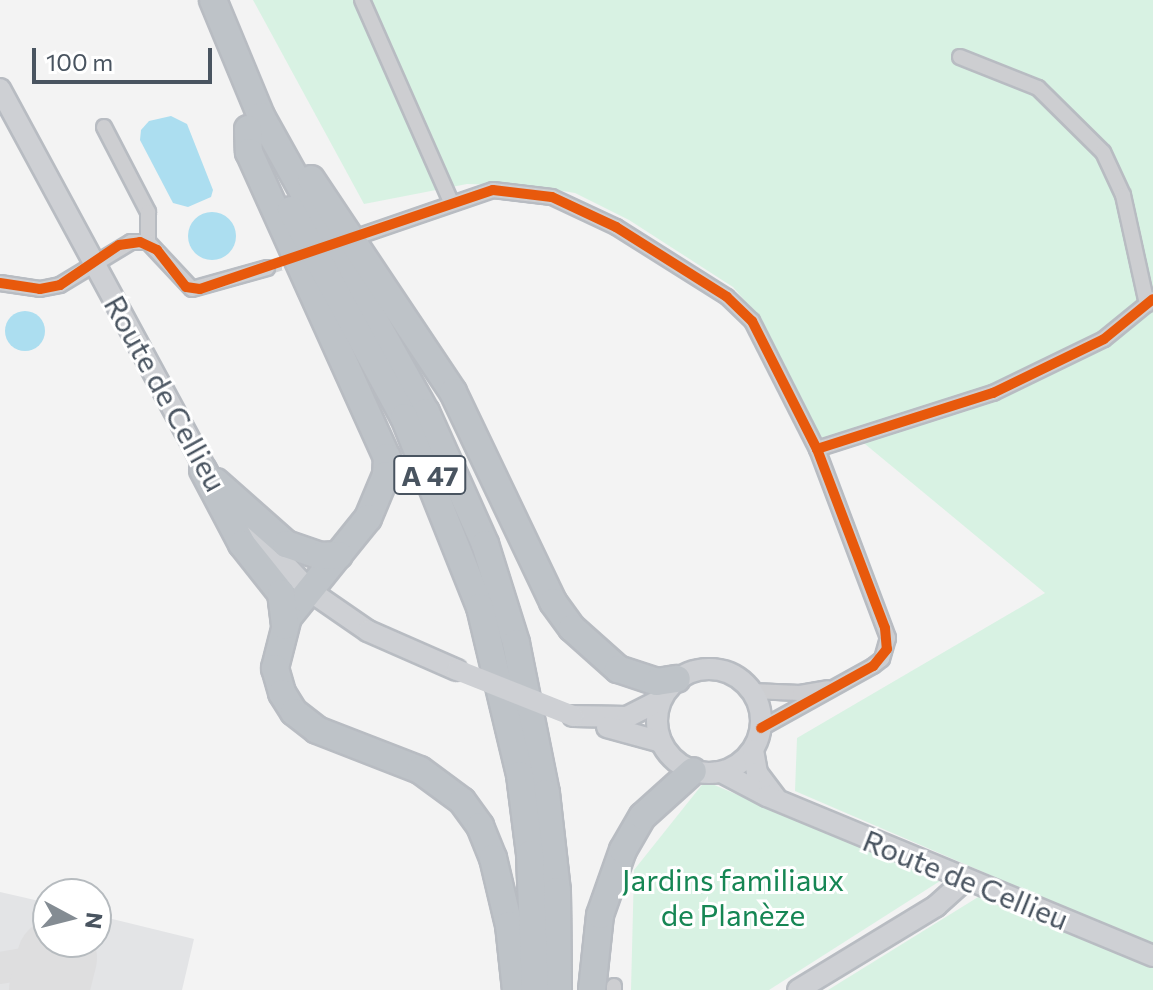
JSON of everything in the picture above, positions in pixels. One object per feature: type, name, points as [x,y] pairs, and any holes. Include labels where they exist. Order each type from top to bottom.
[{"type":"highway","name":"A 47","points":[[195,0],[404,417],[480,607],[520,775],[530,854],[535,990]]},
{"type":"highway","name":"A 47","points":[[213,0],[254,122],[426,412],[490,557],[516,643],[546,793],[557,891],[558,990]]},
{"type":"highway","points":[[285,626],[339,555],[380,493],[387,457],[249,152],[254,122],[285,139],[453,392],[560,610],[618,669],[657,682],[677,679]]},
{"type":"highway","points":[[203,470],[286,544],[320,556],[339,555]]},
{"type":"highway","points":[[203,470],[242,544],[281,593],[285,626],[275,668],[294,712],[317,730],[441,781],[480,826],[509,925],[516,990]]},
{"type":"highway","points":[[607,989],[600,915],[623,850],[643,816],[693,771]]},
{"type":"main road","name":"Route de Cellieu","points":[[0,89],[203,470],[276,560],[310,591],[368,631],[573,716],[661,742]]},
{"type":"main road","points":[[753,750],[721,772],[693,771],[678,764],[661,742],[661,700],[677,679],[715,668],[731,673],[752,691],[761,728],[753,750],[757,773],[779,801]]},
{"type":"main road","name":"Route de Cellieu","points":[[573,716],[627,717],[661,700]]},
{"type":"main road","name":"Route de Cellieu","points":[[721,772],[779,801],[1153,956]]},
{"type":"main road","points":[[798,990],[936,906],[966,879]]},
{"type":"street","points":[[362,0],[451,202]]},
{"type":"street","points":[[815,445],[993,393],[1104,339],[1150,301],[1123,195],[1103,152],[1038,88],[960,57]]},
{"type":"street","points":[[104,127],[148,212],[148,242],[192,289],[267,268]]},
{"type":"street","points":[[365,234],[493,190],[552,197],[616,227],[727,297],[757,329],[815,445],[888,638],[882,659],[761,728]]},
{"type":"street","points":[[0,283],[40,289],[60,285],[95,266],[119,245],[148,242]]},
{"type":"street","points":[[752,691],[800,693],[840,684]]},
{"type":"shaded area","points":[[0,892],[32,899],[32,958],[112,958],[112,919],[194,939],[182,990],[0,990]]},
{"type":"green space","points":[[253,0],[1153,0],[1153,990],[828,990],[1004,881],[795,791],[797,738],[1045,593],[865,444],[818,439],[757,315],[733,287],[629,220],[575,193],[532,186],[467,184],[364,204]]},
{"type":"green space","name":"Jardins familiaux de Planèze","points":[[705,781],[940,881],[769,990],[631,990],[634,870]]},
{"type":"water","points":[[171,116],[187,124],[213,190],[211,197],[188,207],[173,203],[140,140],[141,130],[149,121]]},
{"type":"water","points":[[212,212],[229,219],[236,236],[229,253],[212,260],[195,253],[188,236],[195,219]]},
{"type":"water","points":[[25,311],[39,317],[45,331],[39,345],[25,351],[11,345],[5,331],[11,317]]},
{"type":"taxiway","points":[[0,968],[57,958]]},
{"type":"runway","points":[[49,990],[57,958]]},
{"type":"tunnel","points":[[267,268],[301,257]]},
{"type":"cycle path","points":[[0,283],[40,289],[60,285],[119,245],[140,242],[157,250],[186,287],[200,289],[493,190],[552,197],[616,227],[727,297],[752,321],[817,449],[885,628],[887,649],[873,666],[761,728]]},
{"type":"cycle path","points":[[817,449],[993,393],[1104,339],[1153,299]]}]
